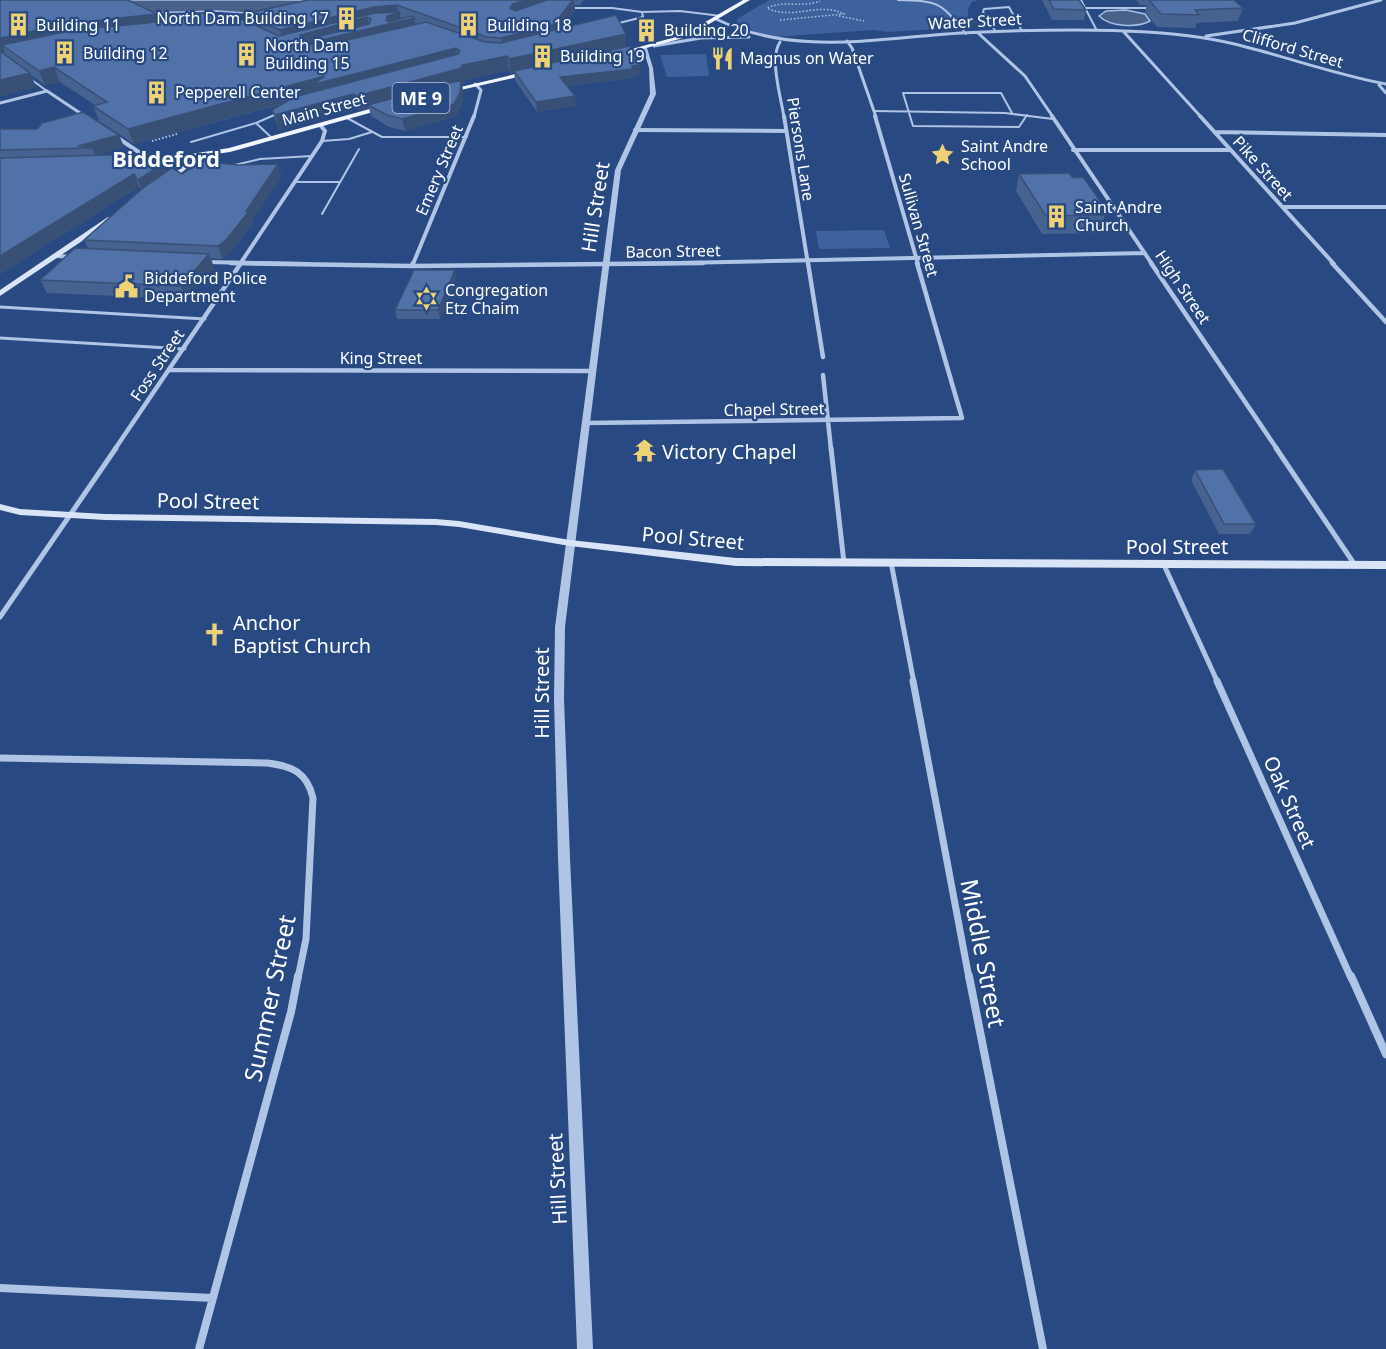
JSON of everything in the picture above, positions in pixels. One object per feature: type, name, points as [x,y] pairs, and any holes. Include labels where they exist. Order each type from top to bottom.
[{"type":"main road","points":[[609,56],[685,36],[747,0]]},
{"type":"main road","name":"ME 9","points":[[431,95],[538,71]]},
{"type":"main road","name":"Main Street","points":[[138,163],[199,156],[273,139],[400,104]]},
{"type":"main road","name":"ME 9","points":[[163,185],[199,156]]},
{"type":"main road","points":[[0,294],[114,217]]},
{"type":"main road","name":"Pool Street","points":[[0,507],[20,512],[68,516],[436,522],[570,543],[736,562],[1386,565]]},
{"type":"street","points":[[1193,36],[1284,25],[1381,0]]},
{"type":"street","points":[[718,18],[758,38]]},
{"type":"street","name":"Water Street","points":[[758,38],[780,42],[847,41],[966,33],[1096,29],[1193,36]]},
{"type":"street","name":"Pike Street","points":[[1123,31],[1386,322]]},
{"type":"street","name":"High Street","points":[[978,33],[1018,67],[1355,565]]},
{"type":"street","name":"Clifford Street","points":[[1193,36],[1227,42],[1321,71],[1386,84]]},
{"type":"street","points":[[654,46],[701,38],[758,38]]},
{"type":"street","name":"Sullivan Street","points":[[847,41],[852,48],[874,111],[962,418]]},
{"type":"street","name":"Piersons Lane","points":[[780,42],[776,45],[776,52],[786,131],[823,357]]},
{"type":"street","name":"Hill Street","points":[[585,1349],[559,699],[560,627],[618,170],[634,130],[648,108],[653,94],[651,68],[645,48]]},
{"type":"street","points":[[1381,83],[1379,86],[1386,93]]},
{"type":"street","name":"Emery Street","points":[[412,266],[466,137],[481,90],[475,84]]},
{"type":"street","points":[[0,103],[48,91],[93,122]]},
{"type":"street","points":[[321,126],[325,131],[322,141]]},
{"type":"street","points":[[634,130],[786,131]]},
{"type":"street","points":[[1215,132],[1386,135]]},
{"type":"street","points":[[111,134],[152,161]]},
{"type":"street","name":"Foss Street","points":[[0,617],[205,319],[322,141]]},
{"type":"street","points":[[1073,150],[1230,150]]},
{"type":"street","points":[[1283,207],[1386,207]]},
{"type":"street","name":"Bacon Street","points":[[202,262],[412,266],[807,261],[1145,253]]},
{"type":"street","points":[[56,256],[78,257]]},
{"type":"street","name":"King Street","points":[[170,370],[591,371]]},
{"type":"street","points":[[823,375],[844,562]]},
{"type":"street","name":"Chapel Street","points":[[585,423],[962,418]]},
{"type":"street","name":"Middle Street","points":[[891,562],[974,1005],[1043,1349]]},
{"type":"street","name":"Oak Street","points":[[1164,565],[1386,1054]]},
{"type":"street","name":"Summer Street","points":[[0,758],[267,763],[284,765],[301,772],[308,778],[311,787],[310,880],[306,939],[291,1012],[199,1349]]},
{"type":"street","points":[[0,1288],[213,1298]]},
{"type":"lane","points":[[898,0],[926,1],[945,8],[966,33]]},
{"type":"lane","points":[[1081,0],[1096,29]]},
{"type":"lane","points":[[996,32],[983,12],[984,9],[1009,7],[1022,31]]},
{"type":"lane","points":[[566,8],[612,8],[642,12],[680,11],[718,18]]},
{"type":"lane","points":[[1085,8],[1151,9]]},
{"type":"lane","points":[[606,27],[643,16],[642,12]]},
{"type":"lane","points":[[22,73],[48,91]]},
{"type":"lane","points":[[1012,113],[1001,93],[903,93],[914,126],[1020,127],[1027,115]]},
{"type":"lane","points":[[874,111],[1012,113],[1053,119]]},
{"type":"lane","points":[[191,142],[256,123],[280,113]]},
{"type":"lane","points":[[347,118],[382,137],[466,137]]},
{"type":"lane","points":[[256,123],[273,139]]},
{"type":"lane","points":[[322,141],[350,139],[372,132]]},
{"type":"lane","points":[[322,214],[359,150]]},
{"type":"lane","points":[[235,165],[260,159],[312,156]]},
{"type":"lane","points":[[295,182],[340,182]]},
{"type":"lane","points":[[0,307],[205,319]]},
{"type":"lane","points":[[0,338],[184,349]]},
{"type":"path","points":[[779,20],[797,16],[844,14],[835,8],[783,13],[772,12],[767,8],[773,4],[813,4],[820,1]]},
{"type":"path","points":[[150,18],[183,14],[196,21],[192,21]]},
{"type":"shaded area","points":[[116,0],[375,0],[274,15],[217,11],[144,13]]},
{"type":"shaded area","points":[[769,0],[978,0],[972,2],[968,9],[968,22],[972,27],[888,32],[873,30],[774,37],[762,35],[737,24],[737,19]]},
{"type":"shaded area","points":[[1126,10],[1145,14],[1150,21],[1138,25],[1124,25],[1104,20],[1099,16],[1106,11]]},
{"type":"shaded area","points":[[706,54],[709,76],[667,77],[660,55]]},
{"type":"shaded area","points":[[884,230],[890,248],[819,249],[816,231]]},
{"type":"building","points":[[0,0],[128,0],[157,14],[73,23],[0,38]]},
{"type":"building","points":[[308,0],[526,0],[513,4],[510,8],[515,11],[547,0],[573,0],[554,24],[501,38],[487,37],[397,5],[374,7],[280,30],[243,14]]},
{"type":"building","points":[[1049,0],[1079,0],[1086,10],[1054,9]]},
{"type":"building","points":[[1149,0],[1234,0],[1243,8],[1195,10],[1199,15],[1161,14]]},
{"type":"building","points":[[210,12],[223,17],[232,15],[279,36],[375,13],[400,12],[387,16],[386,20],[389,22],[411,16],[414,18],[317,41],[312,38],[369,24],[371,19],[367,17],[300,35],[301,40],[317,47],[426,22],[485,42],[501,43],[616,15],[626,34],[509,59],[507,56],[462,65],[462,68],[275,115],[272,110],[294,97],[458,54],[460,51],[456,48],[311,85],[325,76],[128,129],[93,106],[107,102],[54,67],[39,71],[2,45],[74,30],[148,23]]},
{"type":"building","points":[[630,46],[640,65],[632,66],[633,69],[560,77],[575,96],[536,102],[514,71]]},
{"type":"building","points":[[0,51],[30,73],[0,80]]},
{"type":"building","points":[[461,80],[460,92],[454,104],[402,119],[387,115],[368,105]]},
{"type":"building","points":[[83,112],[119,135],[78,146],[92,148],[0,150],[0,129],[37,129],[42,123]]},
{"type":"building","points":[[142,154],[163,156],[158,160],[164,163],[138,180],[134,174],[0,256],[0,158]]},
{"type":"building","points":[[201,161],[238,165],[278,164],[246,211],[249,211],[227,239],[218,246],[84,240],[143,188],[172,168],[182,174]]},
{"type":"building","points":[[1069,173],[1073,178],[1083,177],[1098,198],[1105,215],[1046,216],[1019,174]]},
{"type":"building","points":[[75,248],[209,254],[181,286],[40,280]]},
{"type":"building","name":"Congregation Etz Chaim","points":[[414,270],[455,270],[438,310],[395,310]]},
{"type":"building","points":[[1223,469],[1256,524],[1224,524],[1195,470]]},
{"type":"place","name":"North Dam Building 17","points":[[347,18]]},
{"type":"place","name":"Building 11","points":[[18,25]]},
{"type":"place","name":"Building 18","points":[[469,25]]},
{"type":"place","name":"Building 20","points":[[646,30]]},
{"type":"place","name":"Building 12","points":[[65,53]]},
{"type":"place","name":"North Dam Building 15","points":[[247,54]]},
{"type":"place","name":"Building 19","points":[[542,56]]},
{"type":"place","name":"Magnus on Water","points":[[722,58]]},
{"type":"place","name":"Pepperell Center","points":[[157,92]]},
{"type":"place","name":"Saint Andre School","points":[[943,155]]},
{"type":"place","name":"Saint Andre Church","points":[[1057,216]]},
{"type":"place","name":"Biddeford Police Department","points":[[126,287]]},
{"type":"place","name":"Congregation Etz Chaim","points":[[427,299]]},
{"type":"place","name":"Victory Chapel","points":[[644,451]]},
{"type":"place","name":"Anchor Baptist Church","points":[[215,634]]},
{"type":"district","name":"Biddeford","points":[[166,158]]}]
